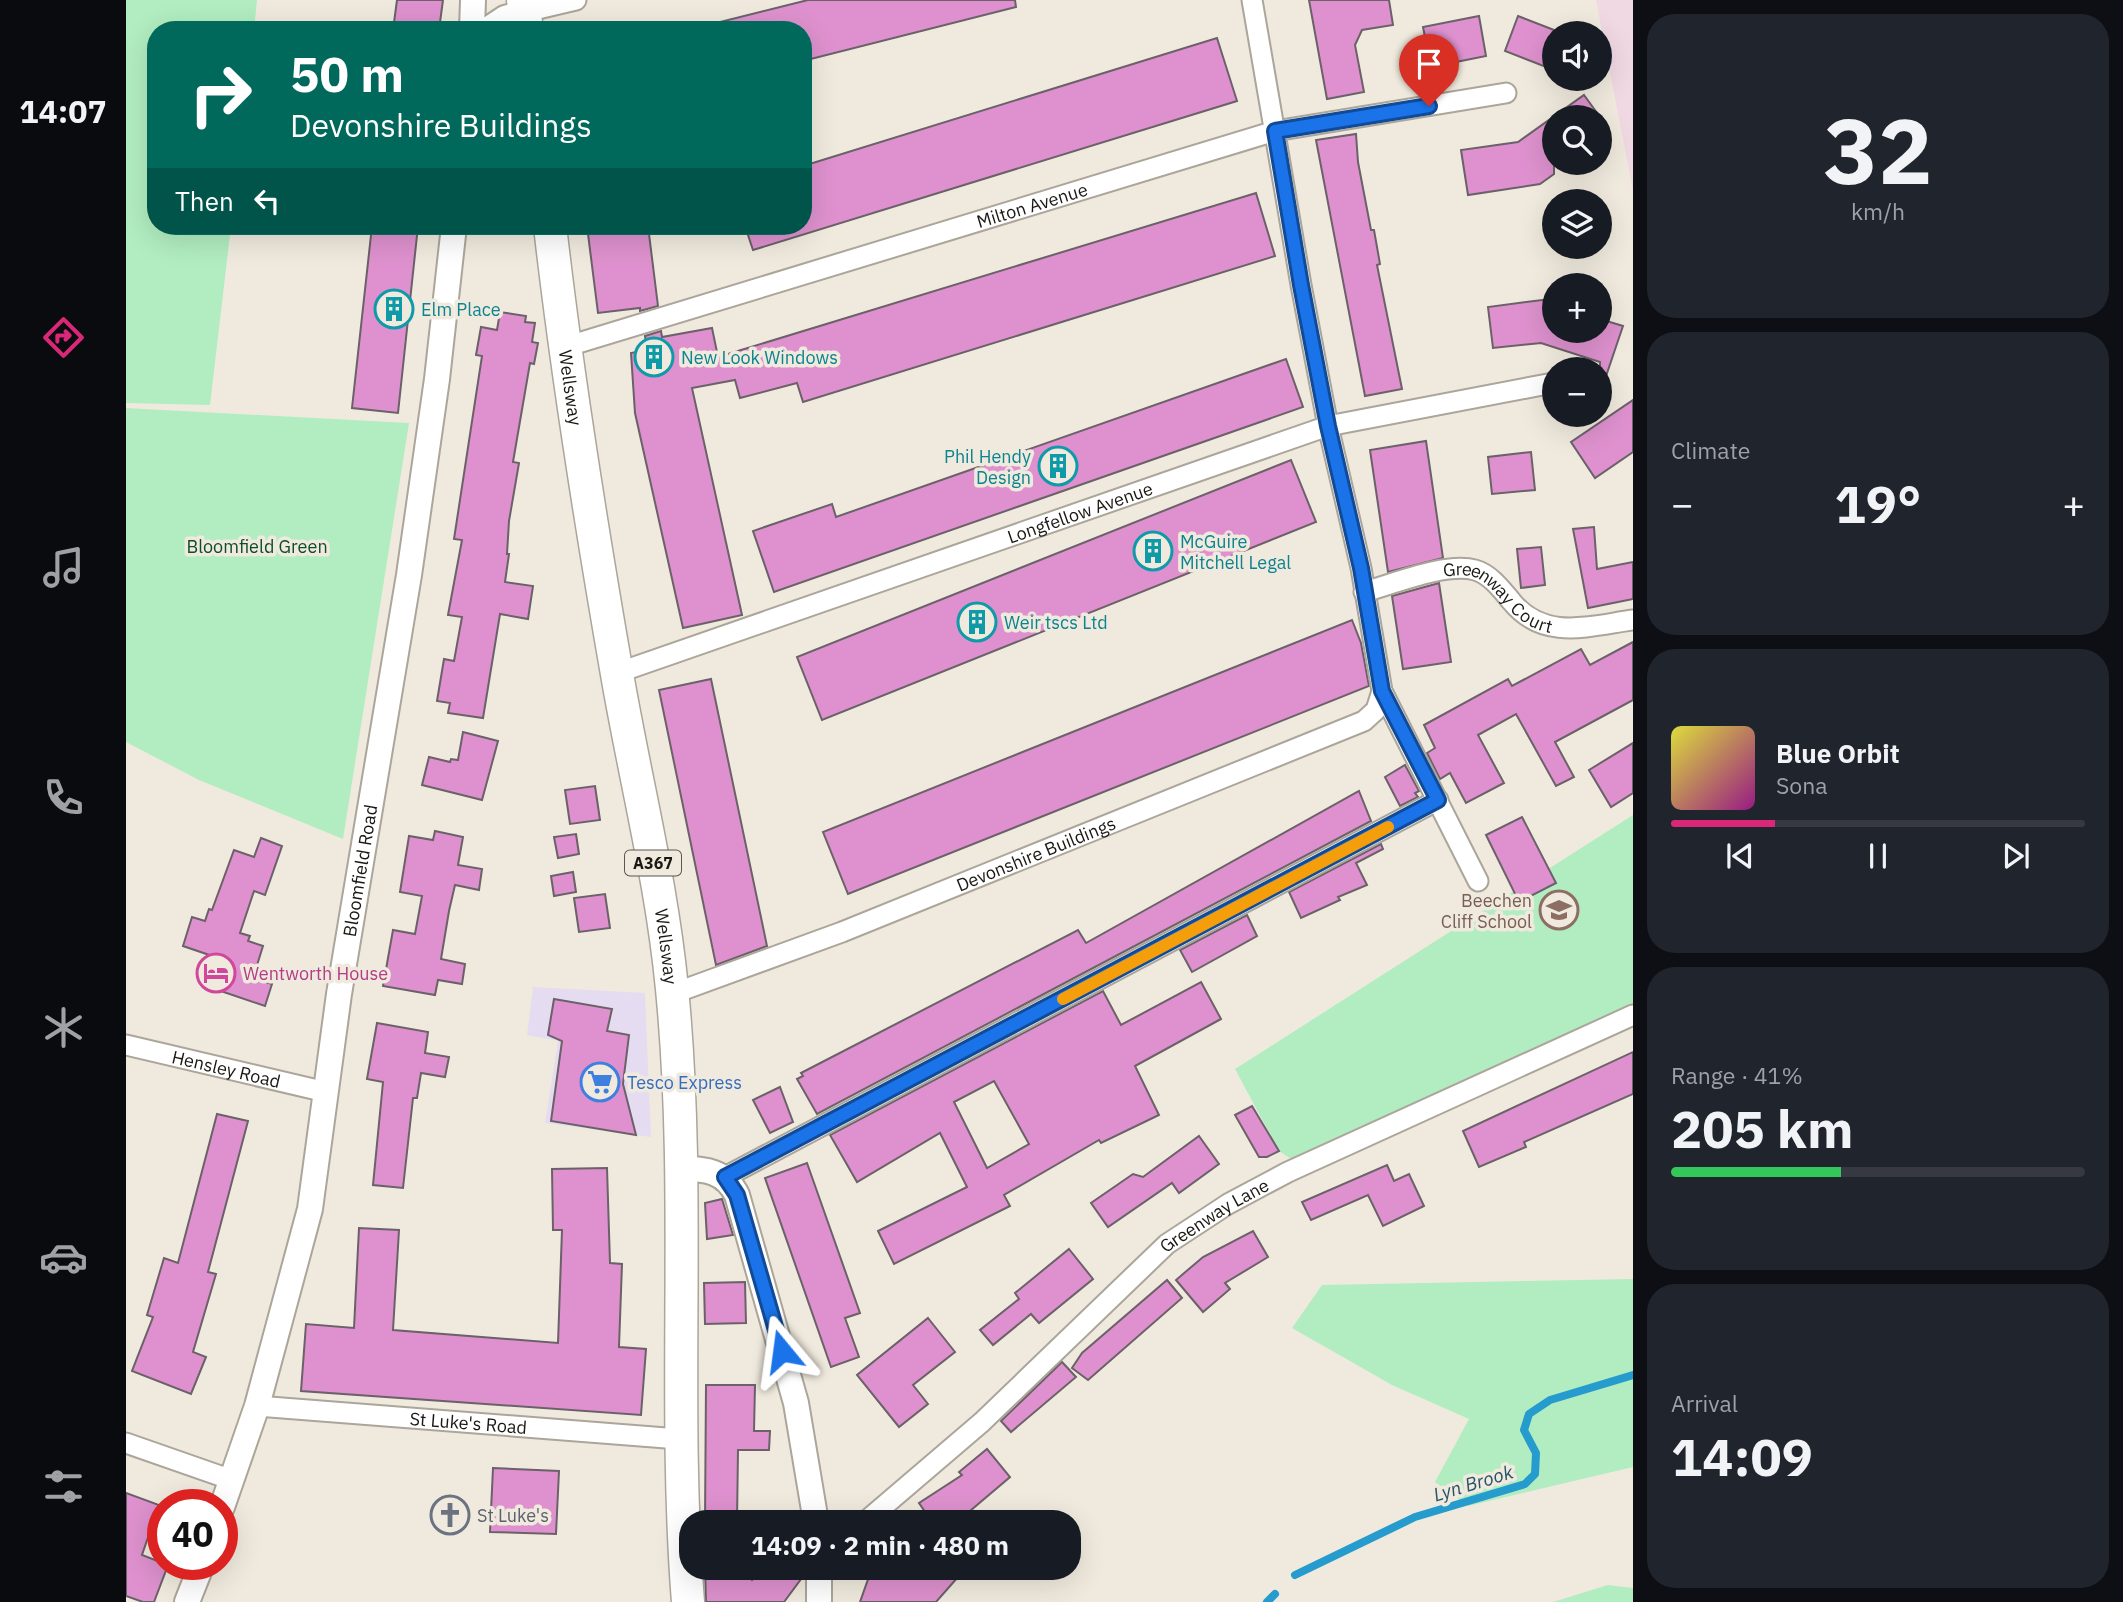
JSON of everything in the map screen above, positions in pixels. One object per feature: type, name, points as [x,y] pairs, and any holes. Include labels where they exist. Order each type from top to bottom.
[{"type":"main road","name":"Wellsway","points":[[551,235],[565,347],[617,673],[666,932],[672,994],[680,1168],[680,1508],[688,1602]]},
{"type":"main road","name":"Wellsway","points":[[670,1602],[672,1556],[680,1508]]},
{"type":"street","points":[[472,21],[473,0]]},
{"type":"street","points":[[500,21],[576,0]]},
{"type":"street","points":[[1252,0],[1328,426],[1361,568],[1382,691],[1478,881]]},
{"type":"street","name":"Milton Avenue","points":[[565,347],[1275,131],[1506,93]]},
{"type":"street","name":"Bloomfield Road","points":[[229,1489],[257,1406],[310,1209],[368,818],[409,575],[437,379],[453,235]]},
{"type":"street","name":"Longfellow Avenue","points":[[617,673],[1328,426],[1542,385]]},
{"type":"street","name":"Greenway Court","points":[[1364,592],[1450,569],[1476,570],[1496,583],[1521,613],[1546,627],[1574,628],[1633,620]]},
{"type":"street","name":"Devonshire Buildings","points":[[672,994],[842,932],[1364,721],[1376,710],[1382,691]]},
{"type":"street","points":[[725,1177],[1438,800]]},
{"type":"street","name":"Greenway Lane","points":[[879,1510],[982,1422],[1167,1244],[1197,1224],[1288,1172],[1633,1015]]},
{"type":"street","name":"Hensley Road","points":[[126,1045],[326,1092]]},
{"type":"street","points":[[680,1168],[700,1169],[725,1177],[737,1195],[796,1403],[815,1510]]},
{"type":"street","name":"St Luke's Road","points":[[257,1406],[679,1439]]},
{"type":"street","points":[[126,1443],[232,1480]]},
{"type":"street","points":[[187,1602],[196,1580]]},
{"type":"street","points":[[819,1580],[819,1602]]},
{"type":"shaded area","points":[[1596,0],[1633,0],[1633,191],[1612,83],[1612,21],[1600,21]]},
{"type":"shaded area","name":"Tesco Express","points":[[533,987],[645,993],[651,1137],[545,1123],[558,1041],[527,1035]]},
{"type":"green space","points":[[126,0],[257,0],[255,21],[147,21],[147,235],[230,235],[210,405],[126,403]]},
{"type":"green space","name":"Bloomfield Green","points":[[126,408],[409,423],[343,839],[199,780],[126,742]]},
{"type":"green space","name":"Beechen Cliff School","points":[[1633,815],[1633,1006],[1296,1162],[1279,1151],[1235,1069]]},
{"type":"green space","points":[[1633,1279],[1633,1467],[1468,1506],[1435,1482],[1469,1419],[1392,1385],[1292,1328],[1322,1285]]},
{"type":"green space","points":[[1608,1585],[1633,1588],[1633,1602],[1553,1602]]},
{"type":"building","points":[[397,0],[443,0],[440,21],[394,21]]},
{"type":"building","points":[[808,0],[1015,0],[1016,7],[812,59],[812,21],[724,21]]},
{"type":"building","points":[[1309,0],[1389,0],[1393,25],[1362,30],[1355,45],[1364,92],[1327,99]]},
{"type":"building","points":[[1479,16],[1486,56],[1431,67],[1423,27]]},
{"type":"building","points":[[1518,16],[1542,25],[1542,65],[1505,51]]},
{"type":"building","points":[[1217,38],[1237,101],[812,232],[812,163]]},
{"type":"building","points":[[1584,95],[1591,105],[1570,105]]},
{"type":"building","points":[[1542,125],[1542,175],[1553,175],[1540,184],[1468,195],[1461,150],[1518,142]]},
{"type":"building","points":[[1356,134],[1358,162],[1371,230],[1374,230],[1380,264],[1377,265],[1402,389],[1365,396],[1316,140]]},
{"type":"building","points":[[1256,193],[1275,256],[803,402],[797,383],[740,398],[735,380],[692,388],[742,615],[683,628],[635,413],[631,353],[647,350],[645,336],[661,331],[662,337],[712,328],[718,357]]},
{"type":"building","points":[[371,235],[417,235],[398,413],[352,408]]},
{"type":"building","points":[[588,235],[649,235],[658,306],[640,311],[640,308],[598,313]]},
{"type":"building","points":[[748,235],[802,235],[753,250]]},
{"type":"building","points":[[1542,300],[1542,343],[1612,343],[1612,323],[1623,326],[1612,358],[1584,357],[1541,343],[1493,348],[1488,307]]},
{"type":"building","points":[[500,312],[526,316],[525,322],[535,323],[532,342],[538,343],[534,364],[530,363],[513,462],[519,463],[509,521],[509,554],[505,582],[533,586],[528,619],[500,614],[483,718],[448,713],[450,703],[437,701],[444,659],[454,661],[462,617],[448,615],[462,540],[454,539],[482,356],[476,355],[481,327],[497,330]]},
{"type":"building","points":[[1286,359],[1303,407],[774,592],[753,531],[832,504],[836,517]]},
{"type":"building","points":[[1633,400],[1633,452],[1595,478],[1571,442],[1593,427],[1612,427],[1612,414]]},
{"type":"building","points":[[1426,441],[1443,558],[1388,572],[1370,450]]},
{"type":"building","points":[[1531,452],[1535,490],[1492,494],[1488,457]]},
{"type":"building","points":[[1291,460],[1316,522],[822,720],[797,657]]},
{"type":"building","points":[[1594,527],[1597,569],[1633,562],[1633,599],[1588,608],[1573,529]]},
{"type":"building","points":[[1541,547],[1545,585],[1521,588],[1517,549]]},
{"type":"building","points":[[1439,583],[1451,662],[1403,669],[1392,596]]},
{"type":"building","points":[[1352,620],[1361,643],[1369,686],[848,894],[823,832]]},
{"type":"building","points":[[1633,642],[1633,700],[1555,742],[1574,777],[1556,786],[1516,714],[1478,735],[1504,783],[1466,803],[1450,773],[1440,779],[1427,753],[1435,748],[1424,725],[1508,679],[1512,686],[1581,649],[1590,665]]},
{"type":"building","points":[[711,679],[767,946],[716,965],[659,690]]},
{"type":"building","points":[[463,732],[498,741],[482,800],[422,785],[429,757],[450,762],[451,759],[458,760]]},
{"type":"building","points":[[1633,743],[1633,793],[1611,807],[1589,770]]},
{"type":"building","points":[[1405,765],[1419,791],[1415,793],[1418,797],[1400,806],[1385,777]]},
{"type":"building","points":[[595,786],[600,820],[570,824],[565,790]]},
{"type":"building","points":[[1359,791],[1371,821],[817,1114],[797,1079],[803,1076],[801,1073],[1078,930],[1086,943]]},
{"type":"building","points":[[1522,817],[1556,883],[1519,902],[1486,835]]},
{"type":"building","points":[[435,831],[463,837],[458,865],[482,869],[479,890],[455,885],[449,911],[441,959],[465,964],[462,984],[438,980],[435,995],[383,986],[393,930],[415,934],[422,896],[400,892],[409,836],[433,840]]},
{"type":"building","points":[[576,834],[579,854],[558,858],[554,837]]},
{"type":"building","points":[[261,838],[282,846],[265,895],[254,891],[240,933],[250,936],[248,941],[263,946],[253,978],[272,984],[265,1006],[215,989],[224,960],[183,946],[192,917],[205,921],[209,909],[212,910],[234,850],[254,857]]},
{"type":"building","points":[[1381,844],[1383,849],[1356,863],[1367,885],[1338,897],[1340,900],[1301,918],[1289,892]]},
{"type":"building","points":[[573,872],[576,892],[554,896],[551,876]]},
{"type":"building","points":[[605,894],[610,928],[579,932],[574,898]]},
{"type":"building","points":[[1247,915],[1257,936],[1192,972],[1180,950]]},
{"type":"building","points":[[1201,982],[1221,1019],[1135,1066],[1159,1115],[1101,1143],[1099,1140],[1004,1195],[1010,1206],[894,1264],[878,1231],[967,1187],[940,1133],[857,1182],[830,1135],[1103,991],[1121,1025]],"holes":[[[994,1081],[1029,1144],[987,1168],[954,1102]]]},
{"type":"building","points":[[554,999],[612,1009],[607,1031],[629,1035],[623,1084],[636,1135],[551,1121],[562,1041],[548,1035]]},
{"type":"building","points":[[377,1023],[428,1032],[425,1053],[449,1057],[445,1077],[421,1073],[417,1098],[413,1098],[403,1188],[373,1185],[383,1082],[367,1079]]},
{"type":"building","points":[[1633,1052],[1633,1094],[1524,1142],[1526,1147],[1479,1167],[1463,1131]]},
{"type":"building","points":[[780,1087],[793,1122],[770,1133],[753,1100]]},
{"type":"building","points":[[1252,1106],[1279,1151],[1267,1157],[1259,1157],[1235,1115]]},
{"type":"building","points":[[217,1114],[248,1121],[208,1272],[216,1274],[193,1352],[206,1357],[191,1394],[132,1371],[153,1317],[147,1315],[164,1258],[178,1263]]},
{"type":"building","points":[[1199,1136],[1219,1164],[1179,1193],[1172,1183],[1108,1227],[1091,1203],[1133,1174],[1143,1177]]},
{"type":"building","points":[[807,1163],[860,1313],[845,1318],[859,1357],[831,1367],[765,1178]]},
{"type":"building","points":[[1387,1165],[1394,1181],[1409,1174],[1424,1206],[1383,1226],[1368,1195],[1311,1220],[1302,1202]]},
{"type":"building","points":[[607,1168],[610,1263],[622,1264],[619,1347],[646,1349],[641,1415],[301,1391],[306,1324],[354,1328],[359,1228],[399,1230],[393,1330],[558,1343],[562,1230],[553,1230],[552,1169]]},
{"type":"building","points":[[722,1199],[733,1235],[707,1239],[705,1203]]},
{"type":"building","points":[[1253,1231],[1268,1257],[1225,1283],[1230,1289],[1203,1312],[1176,1280],[1203,1257]]},
{"type":"building","points":[[1069,1249],[1093,1279],[1039,1323],[1031,1314],[993,1345],[980,1330],[1019,1299],[1015,1293]]},
{"type":"building","points":[[1167,1280],[1182,1298],[1088,1380],[1072,1368],[1082,1353]]},
{"type":"building","points":[[745,1282],[746,1323],[705,1324],[704,1283]]},
{"type":"building","points":[[928,1318],[955,1352],[913,1385],[928,1404],[899,1427],[857,1375]]},
{"type":"building","points":[[1062,1362],[1076,1377],[1011,1432],[1001,1421]]},
{"type":"building","points":[[706,1385],[755,1385],[754,1431],[770,1431],[769,1450],[738,1450],[737,1510],[705,1510]]},
{"type":"building","points":[[987,1449],[1010,1477],[971,1510],[924,1510],[919,1503],[962,1475],[959,1472]]},
{"type":"building","points":[[493,1468],[559,1471],[556,1534],[490,1532]]},
{"type":"building","points":[[126,1493],[147,1501],[147,1540],[142,1555],[147,1557],[147,1580],[162,1580],[154,1602],[143,1602],[126,1596]]},
{"type":"building","points":[[705,1580],[800,1580],[784,1602],[706,1602]]},
{"type":"building","points":[[868,1580],[955,1580],[936,1602],[860,1602]]},
{"type":"waterway","name":"Lyn Brook","points":[[1295,1575],[1415,1517],[1525,1484],[1535,1474],[1536,1453],[1524,1430],[1529,1414],[1550,1400],[1633,1375]]},
{"type":"waterway","name":"Lyn Brook","points":[[1267,1602],[1275,1594]]},
{"type":"slow traffic","points":[[1063,999],[1388,827]]},
{"type":"place","name":"Elm Place","points":[[394,309]]},
{"type":"place","name":"New Look Windows","points":[[654,357]]},
{"type":"place","name":"Phil Hendy Design","points":[[1058,466]]},
{"type":"place","name":"McGuire Mitchell Legal","points":[[1153,551]]},
{"type":"place","name":"Weir tscs Ltd","points":[[977,622]]},
{"type":"place","name":"Beechen Cliff School","points":[[1559,910]]},
{"type":"place","name":"Wentworth House","points":[[216,973]]},
{"type":"place","name":"Tesco Express","points":[[600,1082]]},
{"type":"place","name":"St Luke's","points":[[450,1515]]},
{"type":"route","points":[[782,1351],[737,1195],[725,1177],[1438,800],[1382,691],[1361,568],[1328,426],[1301,285],[1275,131],[1429,106]]}]
